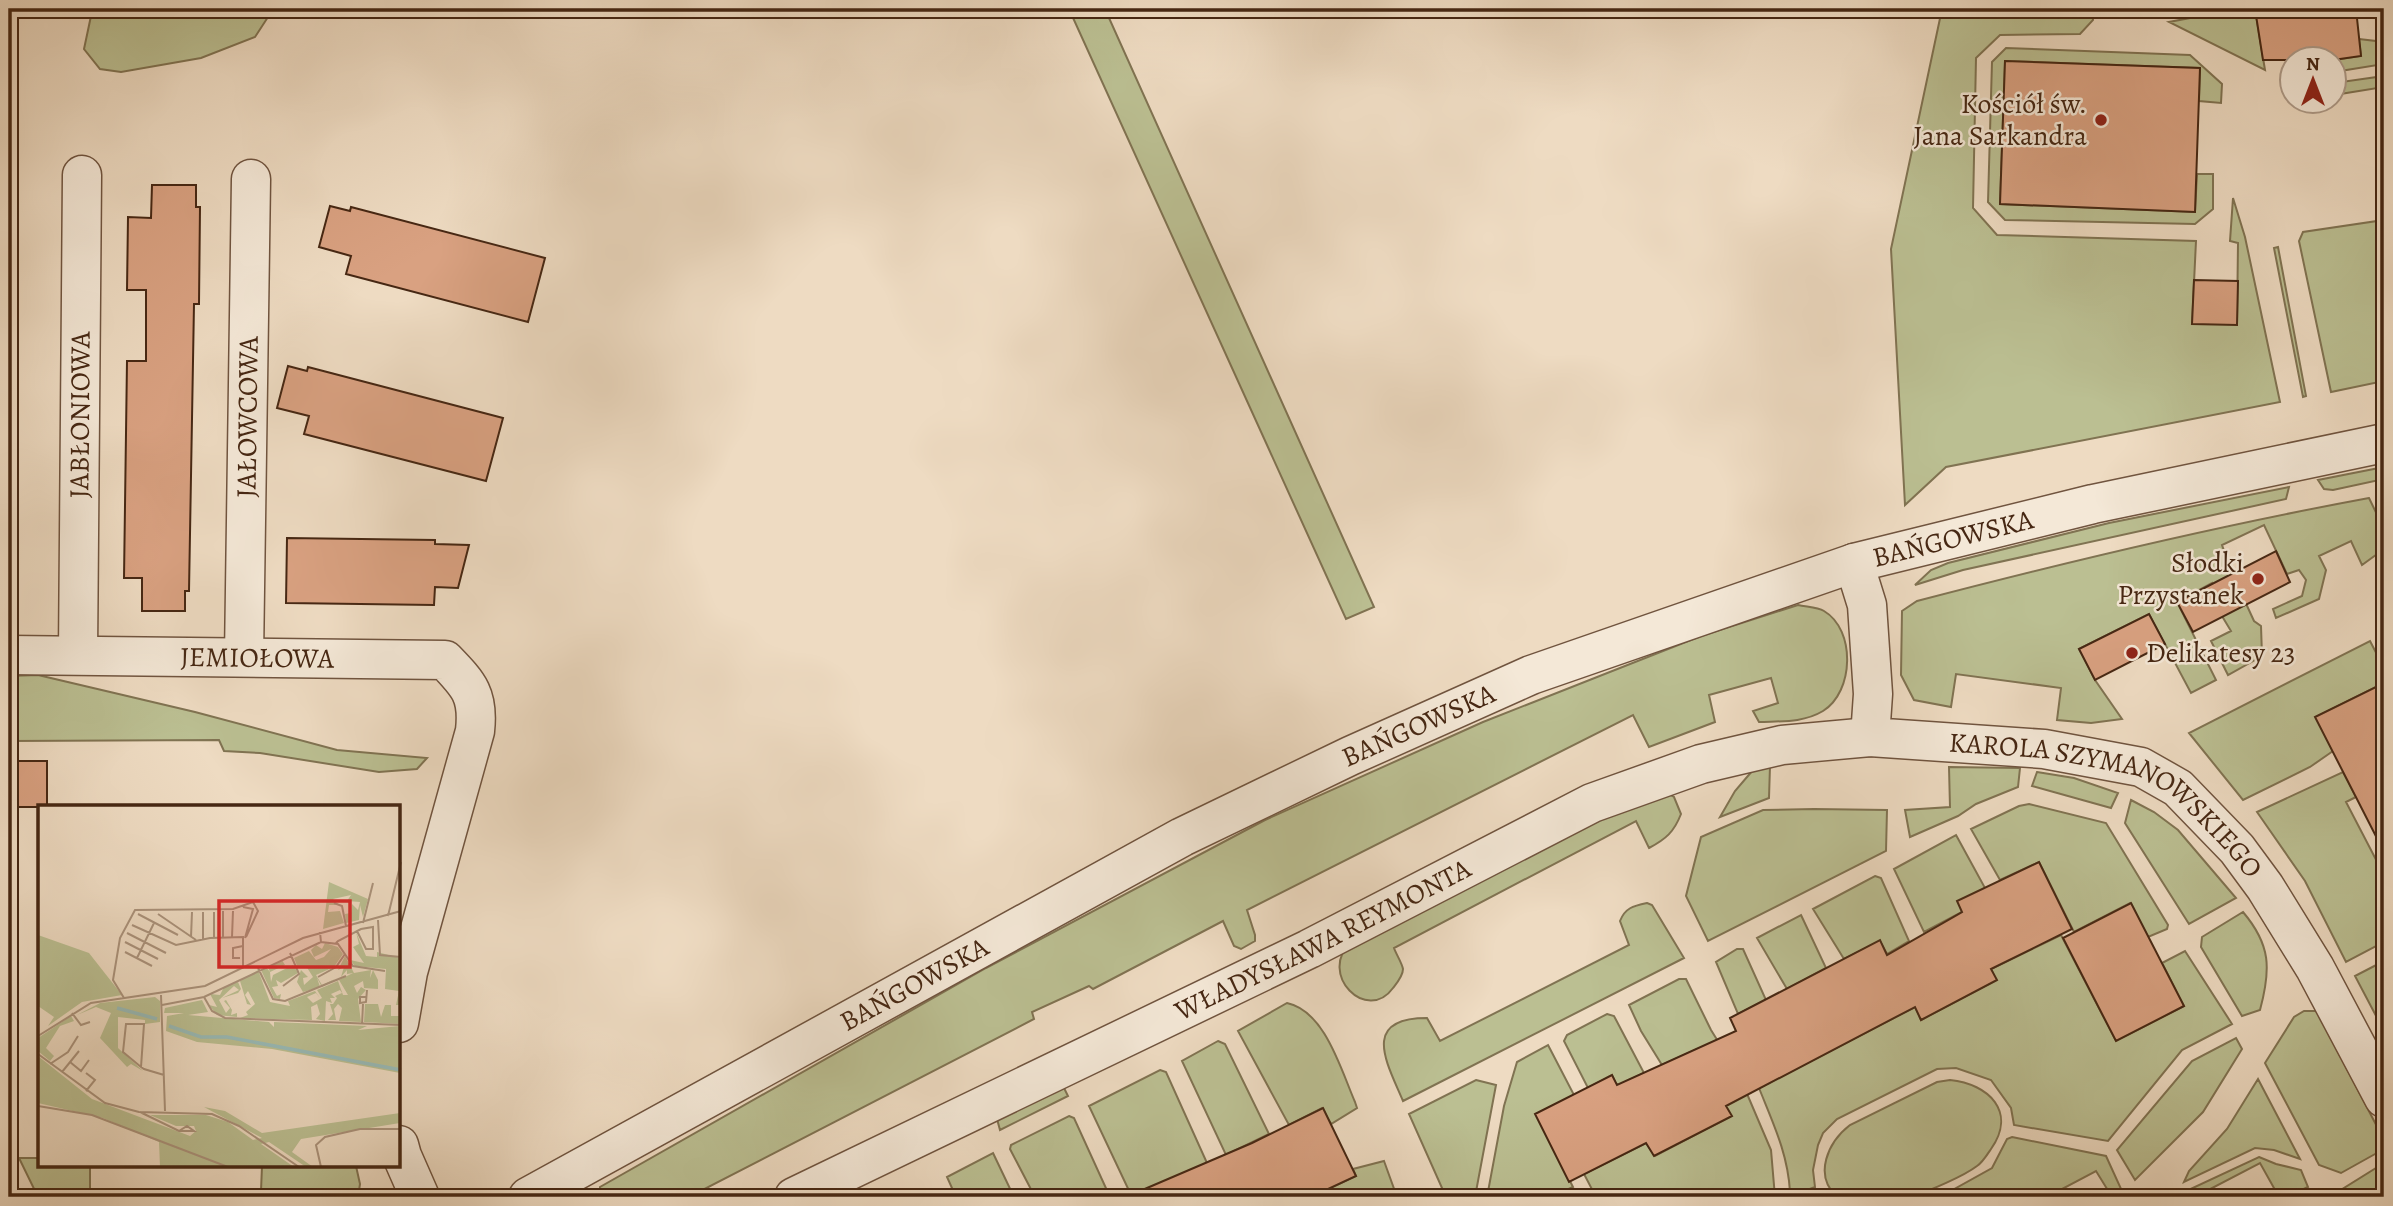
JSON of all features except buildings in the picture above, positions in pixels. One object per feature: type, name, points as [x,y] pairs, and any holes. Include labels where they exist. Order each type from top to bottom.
[{"type":"street","name":"JABŁONIOWA","points":[[78,655],[82,175]]},
{"type":"street","name":"JAŁOWCOWA","points":[[244,657],[251,179]]},
{"type":"street","name":"BAŃGOWSKA","points":[[528,1197],[1182,837],[1350,755],[1531,675],[1854,563],[2093,504],[2384,443]]},
{"type":"street","points":[[1854,563],[1867,605],[1873,694],[1870,737]]},
{"type":"street","name":"JEMIOŁOWA","points":[[9,655],[444,660],[466,682],[478,709],[475,731],[408,972],[401,1012]]},
{"type":"street","name":"KAROLA SZYMANOWSKIEGO","points":[[1870,737],[2044,749],[2141,767],[2178,788],[2237,849],[2265,887],[2315,968],[2384,1098]]},
{"type":"street","name":"WŁADYSŁAWA REYMONTA","points":[[793,1197],[1308,948],[1592,803],[1701,764],[1782,745],[1870,737]]},
{"type":"street","points":[[401,1152],[420,1197]]},
{"type":"green space","points":[[96,9],[265,9],[270,14],[255,37],[201,58],[121,72],[100,69],[84,49],[91,16]]},
{"type":"green space","points":[[1069,9],[1105,9],[1374,607],[1346,619]]},
{"type":"green space","points":[[1942,9],[2091,9],[2093,20],[2080,34],[2000,35],[1976,58],[1973,208],[1997,235],[2196,241],[2192,324],[2237,324],[2238,243],[2230,241],[2233,198],[2245,237],[2280,402],[1946,467],[1905,505],[1891,249]]},
{"type":"green space","points":[[2238,9],[2255,9],[2265,70],[2169,22]]},
{"type":"green space","points":[[2359,39],[2384,42],[2384,64],[2348,70],[2348,58],[2361,56]]},
{"type":"green space","points":[[2006,48],[2190,55],[2222,84],[2221,103],[2199,101],[2200,68],[2005,61],[2000,204],[2195,212],[2197,174],[2213,174],[2213,209],[2195,224],[2005,220],[1988,202],[1992,62]]},
{"type":"green space","points":[[2384,76],[2384,87],[2348,93],[2348,81]]},
{"type":"green space","points":[[2384,220],[2384,381],[2331,392],[2299,241],[2303,232]]},
{"type":"green space","points":[[2278,247],[2306,396],[2303,397],[2274,248]]},
{"type":"green space","points":[[2384,467],[2384,479],[2333,490],[2324,489],[2318,480]]},
{"type":"green space","points":[[2289,487],[2286,499],[1963,570],[1915,585],[1931,570],[1948,563],[2109,523]]},
{"type":"green space","points":[[2369,498],[2384,529],[2384,549],[2362,565],[2351,541],[2319,556],[2326,570],[2319,599],[2276,618],[2273,609],[2302,596],[2306,580],[2299,570],[2287,574],[2264,525],[2222,545],[2254,621],[2261,626],[2262,656],[2228,675],[2211,641],[2231,631],[2222,616],[2212,583],[2177,602],[2216,680],[2191,693],[2149,614],[2079,649],[2095,680],[2122,719],[2091,723],[2057,720],[2061,688],[1956,674],[1951,707],[1914,700],[1901,675],[1902,611],[1917,601],[2142,545]]},
{"type":"green space","points":[[1798,605],[1824,611],[1842,632],[1846,646],[1847,661],[1841,690],[1833,702],[1815,715],[1792,721],[1759,722],[1753,711],[1778,703],[1771,678],[1709,695],[1715,722],[1649,747],[1633,715],[1247,910],[1255,941],[1241,949],[1234,946],[1223,921],[1093,989],[1089,986],[1032,1012],[1034,1019],[689,1197],[600,1197],[600,1187],[986,968],[1265,820],[1483,722],[1701,636]]},
{"type":"green space","points":[[2370,641],[2384,668],[2384,683],[2316,717],[2333,751],[2310,767],[2243,800],[2189,733]]},
{"type":"green space","points":[[38,675],[195,712],[337,750],[427,758],[417,769],[379,772],[260,753],[224,751],[219,740],[9,741],[9,676]]},
{"type":"green space","points":[[1770,766],[1769,798],[1720,817],[1735,791],[1753,770]]},
{"type":"green space","points":[[1949,767],[2020,768],[2018,787],[1976,804],[1958,816],[1910,837],[1905,810],[1950,807]]},
{"type":"green space","points":[[2037,772],[2074,778],[2118,793],[2111,808],[2032,786]]},
{"type":"green space","points":[[2343,772],[2356,797],[2346,802],[2384,875],[2384,942],[2346,962],[2305,881],[2257,812]]},
{"type":"green space","points":[[1662,790],[1674,797],[1681,814],[1672,830],[1655,845],[1649,848],[1636,821],[1394,948],[1403,972],[1393,988],[1382,998],[1359,998],[1342,980],[1342,955],[1351,942]]},
{"type":"green space","points":[[2131,800],[2154,812],[2178,830],[2236,898],[2189,924],[2125,823]]},
{"type":"green space","points":[[2029,804],[2106,823],[2168,925],[2167,929],[2148,937],[2130,903],[2074,932],[2039,862],[2000,880],[1971,829],[2019,806]]},
{"type":"green space","points":[[1763,810],[1887,810],[1886,851],[1708,941],[1686,896],[1701,837]]},
{"type":"green space","points":[[1956,835],[1985,888],[1962,912],[1924,932],[1894,869]]},
{"type":"green space","points":[[1875,876],[1881,878],[1909,941],[1887,954],[1880,941],[1844,959],[1813,909]]},
{"type":"green space","points":[[1647,903],[1652,905],[1684,958],[1403,1101],[1386,1058],[1384,1045],[1386,1034],[1393,1026],[1406,1020],[1427,1018],[1440,1041],[1629,945],[1620,921],[1630,908]]},
{"type":"green space","points":[[2243,912],[2264,947],[2267,970],[2260,1010],[2242,1016],[2201,947],[2202,937]]},
{"type":"green space","points":[[1801,915],[1826,968],[1787,989],[1757,938]]},
{"type":"green space","points":[[2061,935],[2116,1041],[2184,1006],[2162,963],[2185,951],[2232,1024],[2182,1050],[2108,1141],[2014,1125],[2011,1108],[1991,1080],[1956,1068],[1937,1069],[1837,1119],[1823,1133],[1818,1145],[1813,1170],[1815,1187],[1794,1195],[1790,1192],[1783,1152],[1759,1088],[1915,1007],[1921,1020],[1996,980],[1991,969]]},
{"type":"green space","points":[[1737,949],[1743,949],[1766,1000],[1738,1014],[1716,962]]},
{"type":"green space","points":[[2384,961],[2384,1031],[2355,976]]},
{"type":"green space","points":[[1679,979],[1686,979],[1711,1030],[1739,1075],[1771,1150],[1775,1197],[1596,1197],[1584,1174],[1646,1143],[1655,1156],[1731,1116],[1697,1049],[1662,1065],[1629,1005]]},
{"type":"green space","points":[[1287,1003],[1300,1008],[1322,1029],[1355,1102],[1357,1108],[1331,1124],[1322,1108],[1289,1125],[1238,1031]]},
{"type":"green space","points":[[2304,1011],[2316,1011],[2320,1017],[2384,1140],[2384,1149],[2341,1173],[2319,1165],[2265,1063],[2294,1017]]},
{"type":"green space","points":[[1607,1014],[1614,1016],[1644,1073],[1617,1086],[1612,1075],[1588,1088],[1564,1041],[1567,1035]]},
{"type":"green space","points":[[2236,1038],[2242,1049],[2203,1112],[2135,1180],[2117,1150],[2192,1061]]},
{"type":"green space","points":[[1218,1041],[1225,1044],[1269,1134],[1226,1155],[1182,1061]]},
{"type":"green space","points":[[1548,1045],[1574,1095],[1536,1114],[1573,1187],[1551,1197],[1487,1197],[1504,1106],[1517,1062]]},
{"type":"green space","points":[[1160,1070],[1166,1072],[1207,1163],[1176,1189],[1160,1197],[1132,1197],[1089,1106]]},
{"type":"green space","points":[[2258,1079],[2300,1159],[2274,1150],[2255,1148],[2184,1182],[2189,1171],[2227,1129]]},
{"type":"green space","points":[[1476,1080],[1496,1085],[1475,1197],[1446,1197],[1409,1114]]},
{"type":"green space","points":[[1950,1080],[1977,1087],[1995,1102],[2000,1112],[1998,1136],[1981,1163],[1955,1179],[1913,1196],[1887,1199],[1837,1197],[1826,1179],[1825,1169],[1830,1149],[1842,1132],[1850,1125],[1937,1082]]},
{"type":"green space","points":[[1063,1086],[1068,1096],[1000,1130],[997,1119]]},
{"type":"green space","points":[[1069,1116],[1074,1118],[1110,1197],[1035,1197],[1010,1149],[1011,1145]]},
{"type":"green space","points":[[2012,1137],[2106,1156],[2122,1191],[2112,1197],[2096,1171],[2047,1197],[1940,1197],[1992,1168],[2007,1139]]},
{"type":"green space","points":[[993,1153],[1014,1197],[956,1197],[947,1177]]},
{"type":"green space","points":[[2259,1157],[2301,1170],[2308,1187],[2287,1197],[2279,1197],[2260,1163],[2195,1197],[2181,1197],[2184,1192]]},
{"type":"green space","points":[[19,1158],[38,1158],[38,1168],[90,1168],[90,1189],[261,1191],[262,1168],[356,1168],[360,1184],[358,1197],[38,1197]]},
{"type":"green space","points":[[1384,1161],[1397,1197],[1311,1197],[1356,1176],[1353,1169]]},
{"type":"green space","points":[[2384,1163],[2384,1197],[2337,1197],[2336,1193]]},
{"type":"place","name":"Kościół św. Jana Sarkandra","points":[[2101,120]]},
{"type":"place","name":"Słodki Przystanek","points":[[2258,579]]},
{"type":"place","name":"Delikatesy 23","points":[[2132,653]]}]
